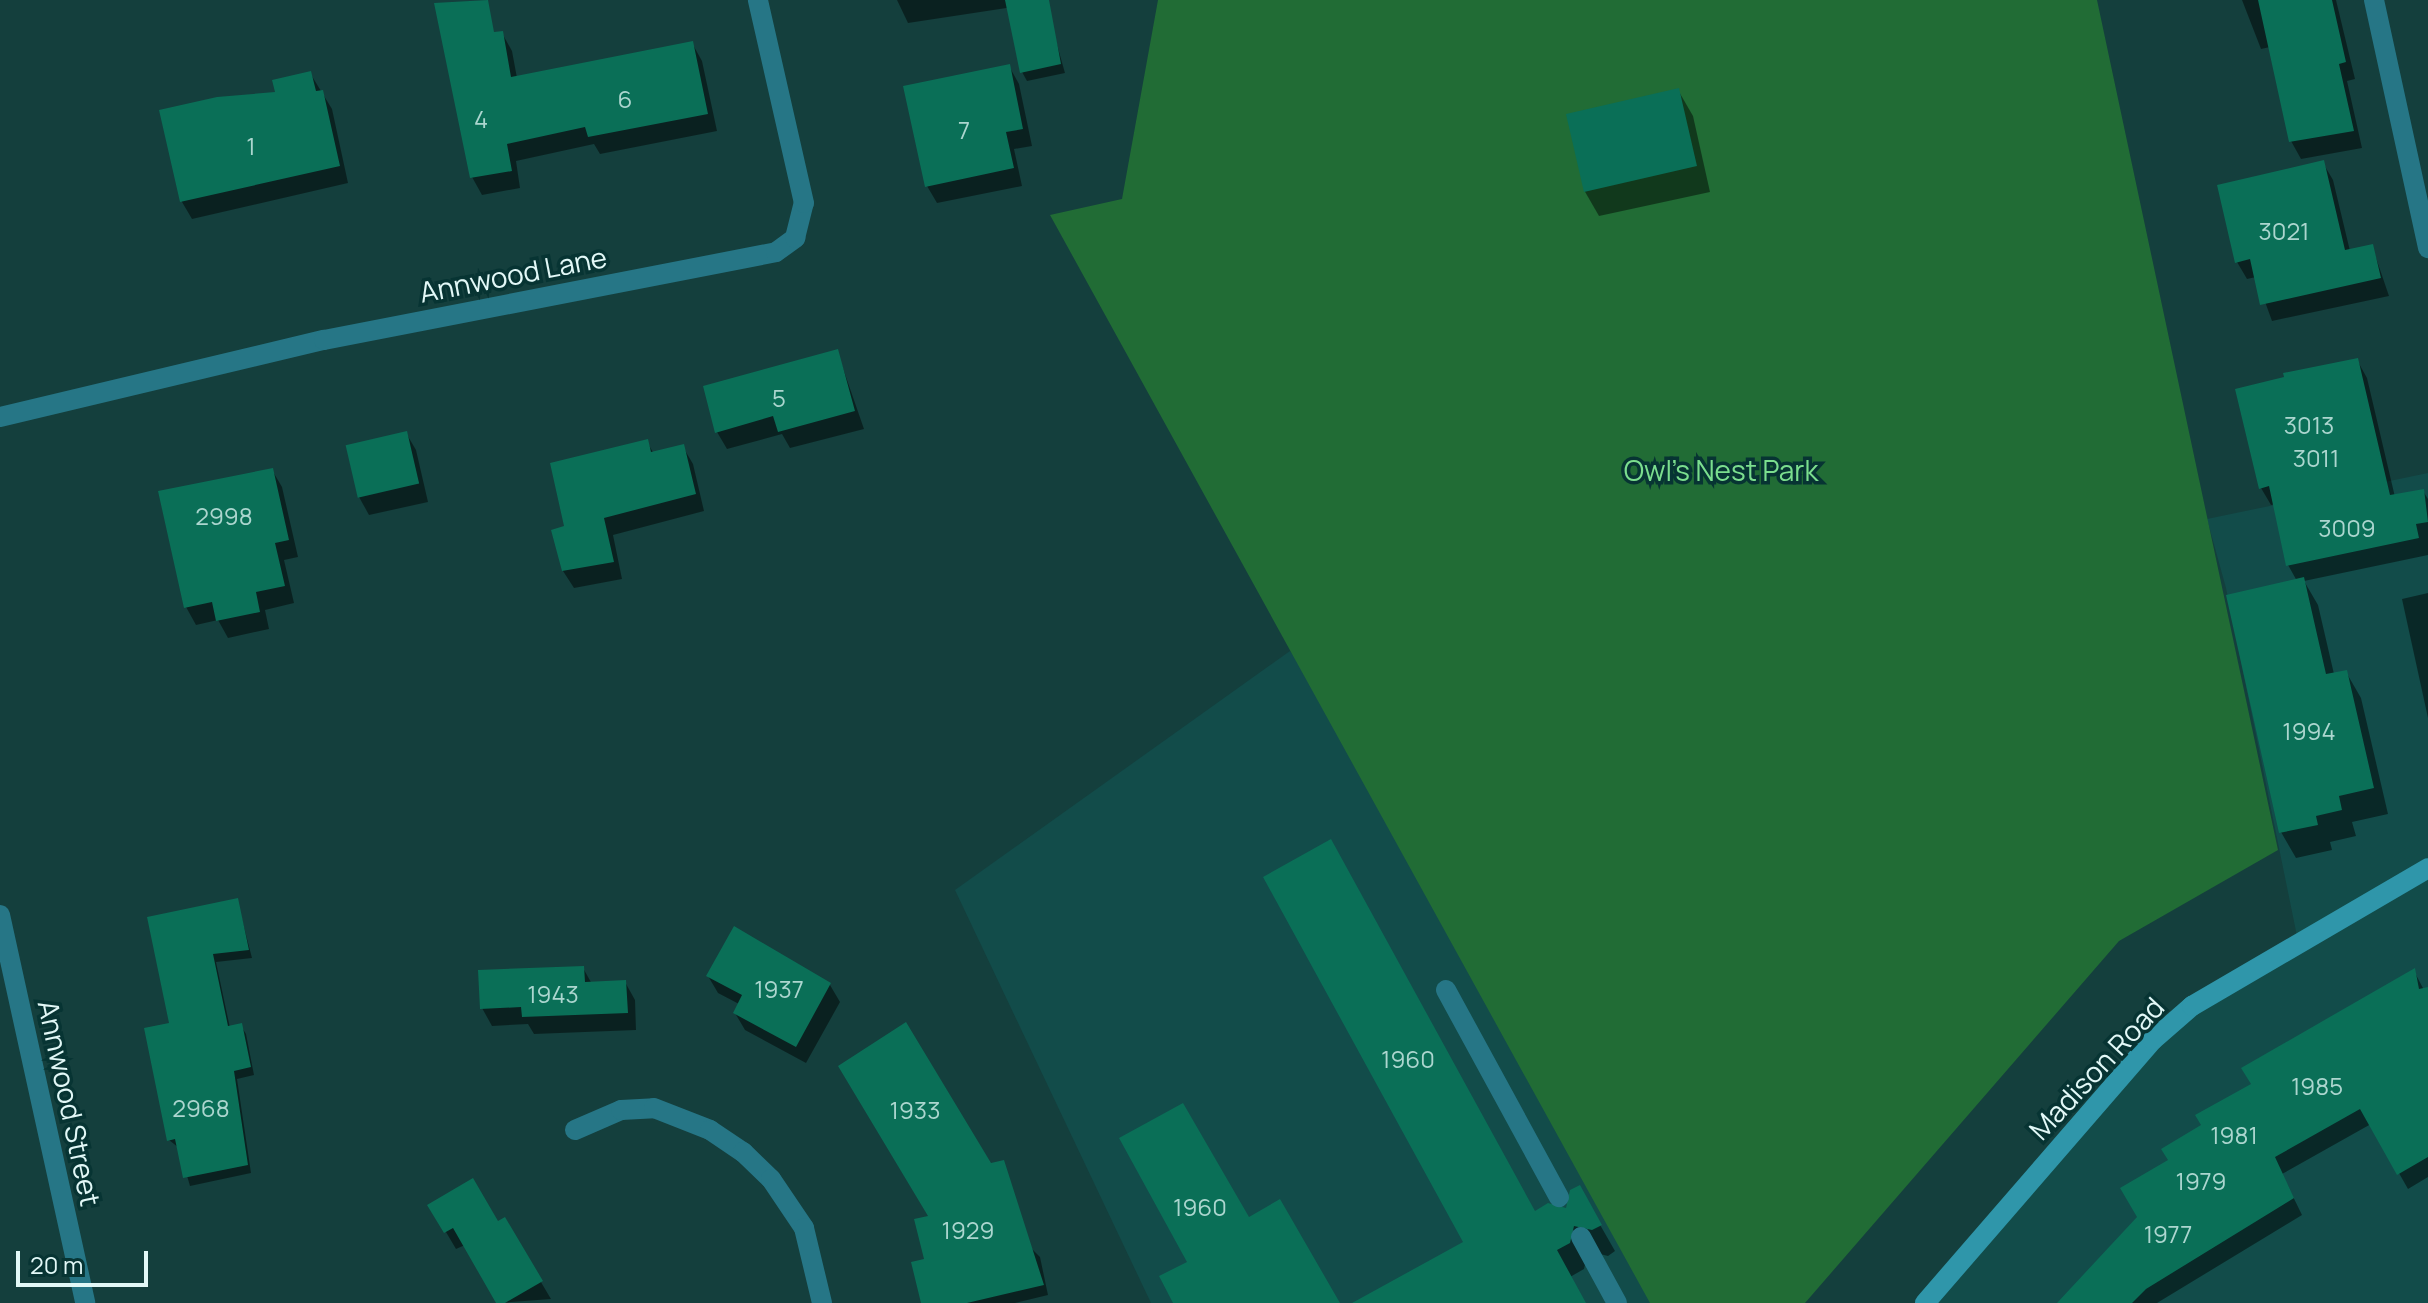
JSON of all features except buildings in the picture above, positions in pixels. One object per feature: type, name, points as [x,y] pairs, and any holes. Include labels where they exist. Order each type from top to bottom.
[{"type":"main road","name":"Madison Road","points":[[1925,1303],[2153,1040],[2182,1015],[2428,868]]},
{"type":"street","name":"Annwood Lane","points":[[0,417],[324,340],[776,252],[795,238],[804,203],[758,0]]},
{"type":"street","points":[[2374,0],[2428,248]]},
{"type":"street","name":"Annwood Street","points":[[0,915],[85,1303]]},
{"type":"street","points":[[1446,990],[1559,1197]]},
{"type":"street","points":[[575,1130],[621,1110],[654,1108],[710,1130],[743,1152],[771,1179],[804,1228],[822,1303]]},
{"type":"street","points":[[1581,1237],[1617,1303]]},
{"type":"shaded area","points":[[2428,473],[2428,1303],[1925,1303],[2153,1040],[2298,941],[2226,588],[2207,519]]},
{"type":"shaded area","points":[[1290,651],[1343,710],[1654,1303],[1151,1303],[955,890]]},
{"type":"green space","name":"Owl's Nest Park","points":[[1158,0],[2097,0],[2278,850],[2119,941],[1805,1303],[1650,1303],[1050,215],[1122,199]]}]
